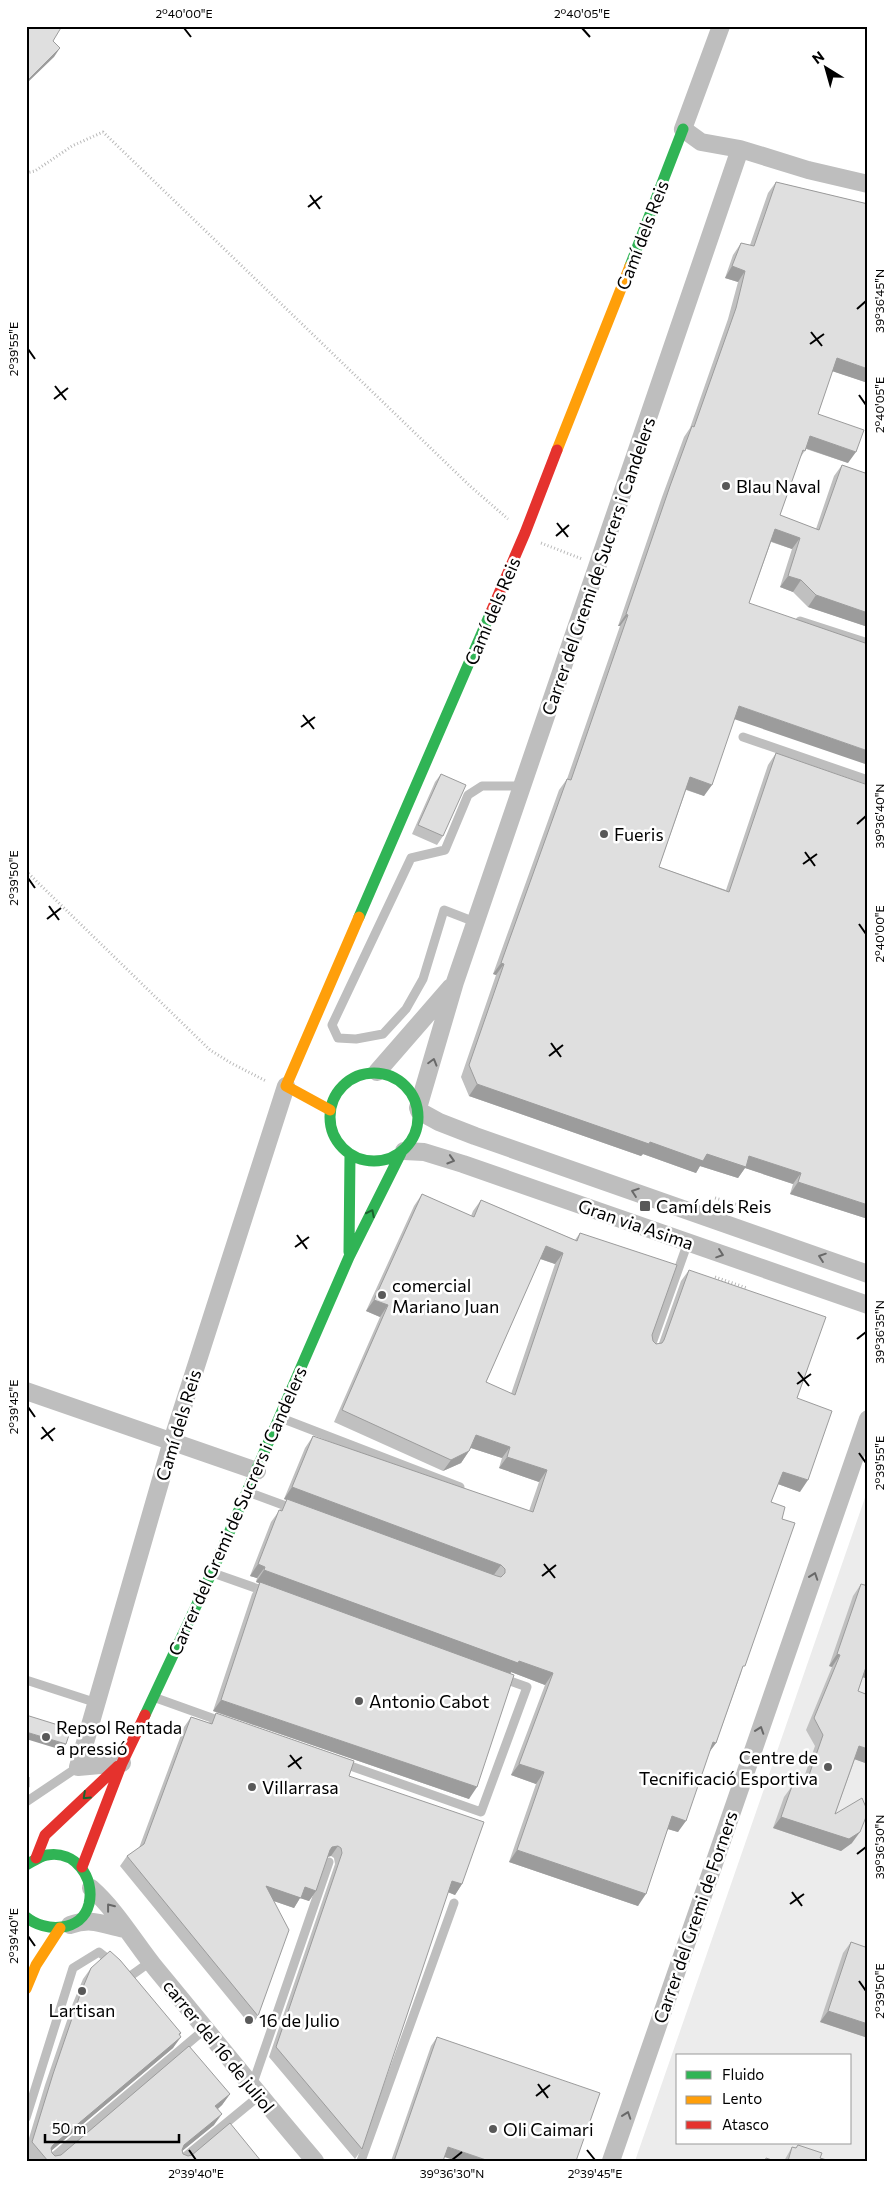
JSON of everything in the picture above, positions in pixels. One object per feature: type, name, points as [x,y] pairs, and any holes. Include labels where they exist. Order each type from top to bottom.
[{"type":"street","name":"Camí dels Reis","points":[[78,1767],[172,1441],[286,1086],[525,533],[722,26]]},
{"type":"street","points":[[683,129],[701,142],[740,150],[808,170],[868,184]]},
{"type":"street","name":"Carrer del Gremi de Sucrers i Candelers","points":[[418,1110],[455,982],[475,922],[524,786],[740,150]]},
{"type":"street","name":"Carrer del Gremi de Sucrers i Candelers","points":[[377,1072],[455,982]]},
{"type":"street","points":[[377,1072],[391,1076],[404,1083],[413,1094],[418,1110],[416,1132],[402,1152],[389,1159],[376,1162],[362,1160],[340,1146],[330,1123],[330,1110],[334,1098],[342,1087],[352,1079],[364,1074],[377,1072]]},
{"type":"street","points":[[286,1086],[330,1110]]},
{"type":"street","name":"Gran via Asima","points":[[418,1110],[439,1122],[475,1136],[868,1274]]},
{"type":"street","name":"Carrer del Gremi de Sucrers i Candelers","points":[[82,1867],[122,1763],[248,1492],[349,1257],[402,1152]]},
{"type":"street","name":"Gran via Asima","points":[[402,1152],[424,1152],[463,1164],[868,1305]]},
{"type":"street","points":[[349,1257],[350,1154]]},
{"type":"street","points":[[26,1391],[257,1471]]},
{"type":"street","name":"Carrer del Gremi de Forners","points":[[611,2161],[868,1419]]},
{"type":"street","points":[[78,1767],[122,1763]]},
{"type":"street","name":"Carrer del Gremi de Sucrers i Candelers","points":[[31,1861],[45,1835],[122,1763]]},
{"type":"street","points":[[31,1861],[48,1854],[60,1854],[72,1859],[82,1867],[88,1876],[91,1888],[86,1910],[79,1918],[65,1927],[31,1963]]},
{"type":"street","name":"carrer del 16 de juliol","points":[[91,1888],[104,1900],[150,1962],[255,2091],[315,2161]]},
{"type":"street","points":[[26,1989],[31,1963],[31,1926],[49,1929],[65,1927],[83,1920],[93,1920],[125,1929]]},
{"type":"lane","points":[[800,621],[868,644]]},
{"type":"lane","points":[[743,737],[868,780]]},
{"type":"lane","points":[[475,922],[444,910],[423,979],[406,1009],[383,1034],[356,1039],[338,1038],[332,1025],[410,858],[445,850],[468,795],[482,786],[524,786]]},
{"type":"lane","points":[[650,1349],[688,1242]]},
{"type":"lane","points":[[280,1418],[460,1486]]},
{"type":"lane","points":[[248,1492],[304,1513]]},
{"type":"lane","points":[[212,1572],[277,1596]]},
{"type":"lane","points":[[331,1760],[481,1812],[527,1687],[490,1673]]},
{"type":"lane","points":[[26,1680],[97,1703]]},
{"type":"lane","points":[[153,1697],[228,1724]]},
{"type":"lane","points":[[26,1802],[78,1767]]},
{"type":"lane","points":[[180,2161],[255,2091],[329,1862]]},
{"type":"lane","points":[[361,2161],[454,1903]]},
{"type":"lane","points":[[26,2118],[73,1968],[99,1952],[129,1977],[150,1962]]},
{"type":"lane","points":[[49,2161],[205,2029]]},
{"type":"path","points":[[26,173],[35,171],[72,146],[103,132],[470,486],[532,539],[599,566]]},
{"type":"path","points":[[26,871],[210,1050],[264,1081],[286,1086]]},
{"type":"path","points":[[715,1198],[746,1207]]},
{"type":"path","points":[[714,1277],[747,1288]]},
{"type":"shaded area","points":[[868,1489],[868,2161],[635,2161]]},
{"type":"building","points":[[26,26],[62,26],[53,41],[60,48],[26,82]]},
{"type":"building","points":[[776,182],[868,204],[868,369],[837,358],[818,414],[864,430],[856,452],[810,436],[805,451],[803,450],[780,515],[819,530],[842,465],[868,474],[868,613],[816,595],[801,580],[788,576],[800,538],[775,529],[749,603],[868,644],[868,751],[739,706],[712,785],[690,777],[659,867],[729,892],[776,753],[868,785],[868,1205],[798,1182],[801,1173],[749,1156],[746,1167],[707,1154],[703,1161],[477,1084],[469,1065],[504,964],[501,963],[567,779],[571,780],[670,486],[692,426],[694,427],[736,308],[745,271],[732,266],[741,243],[754,246]]},
{"type":"building","points":[[441,774],[466,785],[443,836],[418,825]]},
{"type":"building","points":[[422,1194],[474,1217],[481,1200],[577,1241],[580,1233],[677,1265],[652,1335],[653,1341],[656,1344],[662,1343],[664,1340],[689,1270],[826,1317],[797,1398],[832,1411],[808,1480],[783,1472],[771,1502],[785,1507],[782,1519],[795,1523],[745,1666],[743,1666],[716,1743],[713,1742],[686,1821],[672,1816],[646,1894],[517,1850],[544,1772],[519,1764],[553,1673],[519,1661],[518,1663],[264,1570],[265,1567],[258,1564],[279,1510],[282,1511],[287,1499],[497,1576],[501,1577],[505,1573],[505,1569],[501,1565],[292,1487],[313,1436],[533,1512],[547,1470],[507,1457],[510,1447],[476,1435],[469,1451],[451,1460],[342,1410],[388,1305],[374,1300]],"holes":[[[546,1246],[563,1253],[515,1395],[486,1382]]]},
{"type":"building","name":"Antonio Cabot","points":[[260,1582],[514,1675],[477,1787],[221,1700]]},
{"type":"building","name":"Centre de Tecnificació Esportiva","points":[[861,1584],[868,1586],[868,1665],[858,1691],[868,1695],[868,1749],[859,1746],[835,1814],[862,1798],[868,1812],[860,1832],[849,1839],[781,1817],[792,1786],[808,1778],[823,1735],[814,1718],[840,1655],[837,1654]]},
{"type":"building","points":[[216,1713],[354,1761],[349,1776],[484,1822],[462,1884],[452,1881],[362,2149],[276,2047],[342,1853],[341,1848],[338,1846],[332,1847],[330,1850],[316,1891],[305,1887],[301,1898],[266,1886],[289,1930],[258,2016],[127,1856],[144,1844],[191,1717],[212,1724]]},
{"type":"building","points":[[26,1715],[71,1729],[66,1744],[26,1732]]},
{"type":"building","points":[[26,1774],[29,1777],[29,1787],[26,1791]]},
{"type":"building","points":[[851,1942],[868,1948],[868,2024],[828,2011]]},
{"type":"building","points":[[110,1951],[120,1960],[181,2033],[179,2034],[181,2037],[53,2145],[51,2148],[52,2153],[55,2156],[61,2155],[189,2046],[230,2094],[215,2106],[222,2114],[184,2145],[183,2154],[192,2155],[230,2123],[261,2161],[48,2161],[32,2142],[81,1992],[91,1968]]},
{"type":"building","name":"Oli Caimari","points":[[437,2037],[600,2093],[576,2161],[489,2161],[448,2147],[443,2161],[394,2161]]},
{"type":"building","points":[[798,2145],[822,2153],[820,2158],[830,2161],[788,2161],[792,2147],[796,2148]]},
{"type":"traffic: fast","points":[[630,266],[683,129]]},
{"type":"traffic: fast","points":[[359,917],[491,612]]},
{"type":"traffic: fast","points":[[365,1073],[383,1073],[399,1080],[411,1092],[418,1108],[418,1117],[418,1126],[411,1142],[399,1154],[383,1161],[365,1161],[349,1154],[337,1142],[330,1126],[330,1108],[337,1092],[349,1080],[365,1073]]},
{"type":"traffic: fast","points":[[145,1715],[212,1572],[349,1257],[401,1153]]},
{"type":"traffic: fast","points":[[349,1252],[350,1154]]},
{"type":"traffic: fast","points":[[26,1865],[47,1855],[66,1857],[74,1861],[86,1875],[90,1894],[89,1904],[85,1913],[71,1925],[62,1927],[43,1926],[26,1917]]},
{"type":"traffic: slow","points":[[557,450],[630,266]]},
{"type":"traffic: slow","points":[[330,1110],[286,1086],[359,917]]},
{"type":"traffic: slow","points":[[26,1989],[36,1965],[60,1928]]},
{"type":"traffic: jam","points":[[491,612],[525,533],[557,450]]},
{"type":"traffic: jam","points":[[82,1867],[122,1763],[145,1715]]},
{"type":"traffic: jam","points":[[36,1858],[45,1835],[118,1766]]},
{"type":"place","name":"Blau Naval","points":[[726,486]]},
{"type":"place","name":"Fueris","points":[[604,834]]},
{"type":"place","name":"Camí dels Reis","points":[[645,1206]]},
{"type":"place","name":"comercial Mariano Juan","points":[[382,1295]]},
{"type":"place","name":"Antonio Cabot","points":[[359,1701]]},
{"type":"place","name":"Repsol Rentada a pressió","points":[[46,1737]]},
{"type":"place","name":"Centre de Tecnificació Esportiva","points":[[828,1767]]},
{"type":"place","name":"Villarrasa","points":[[252,1787]]},
{"type":"place","name":"Lartisan","points":[[82,1991]]},
{"type":"place","name":"16 de Julio","points":[[249,2020]]},
{"type":"place","name":"Oli Caimari","points":[[493,2129]]}]
